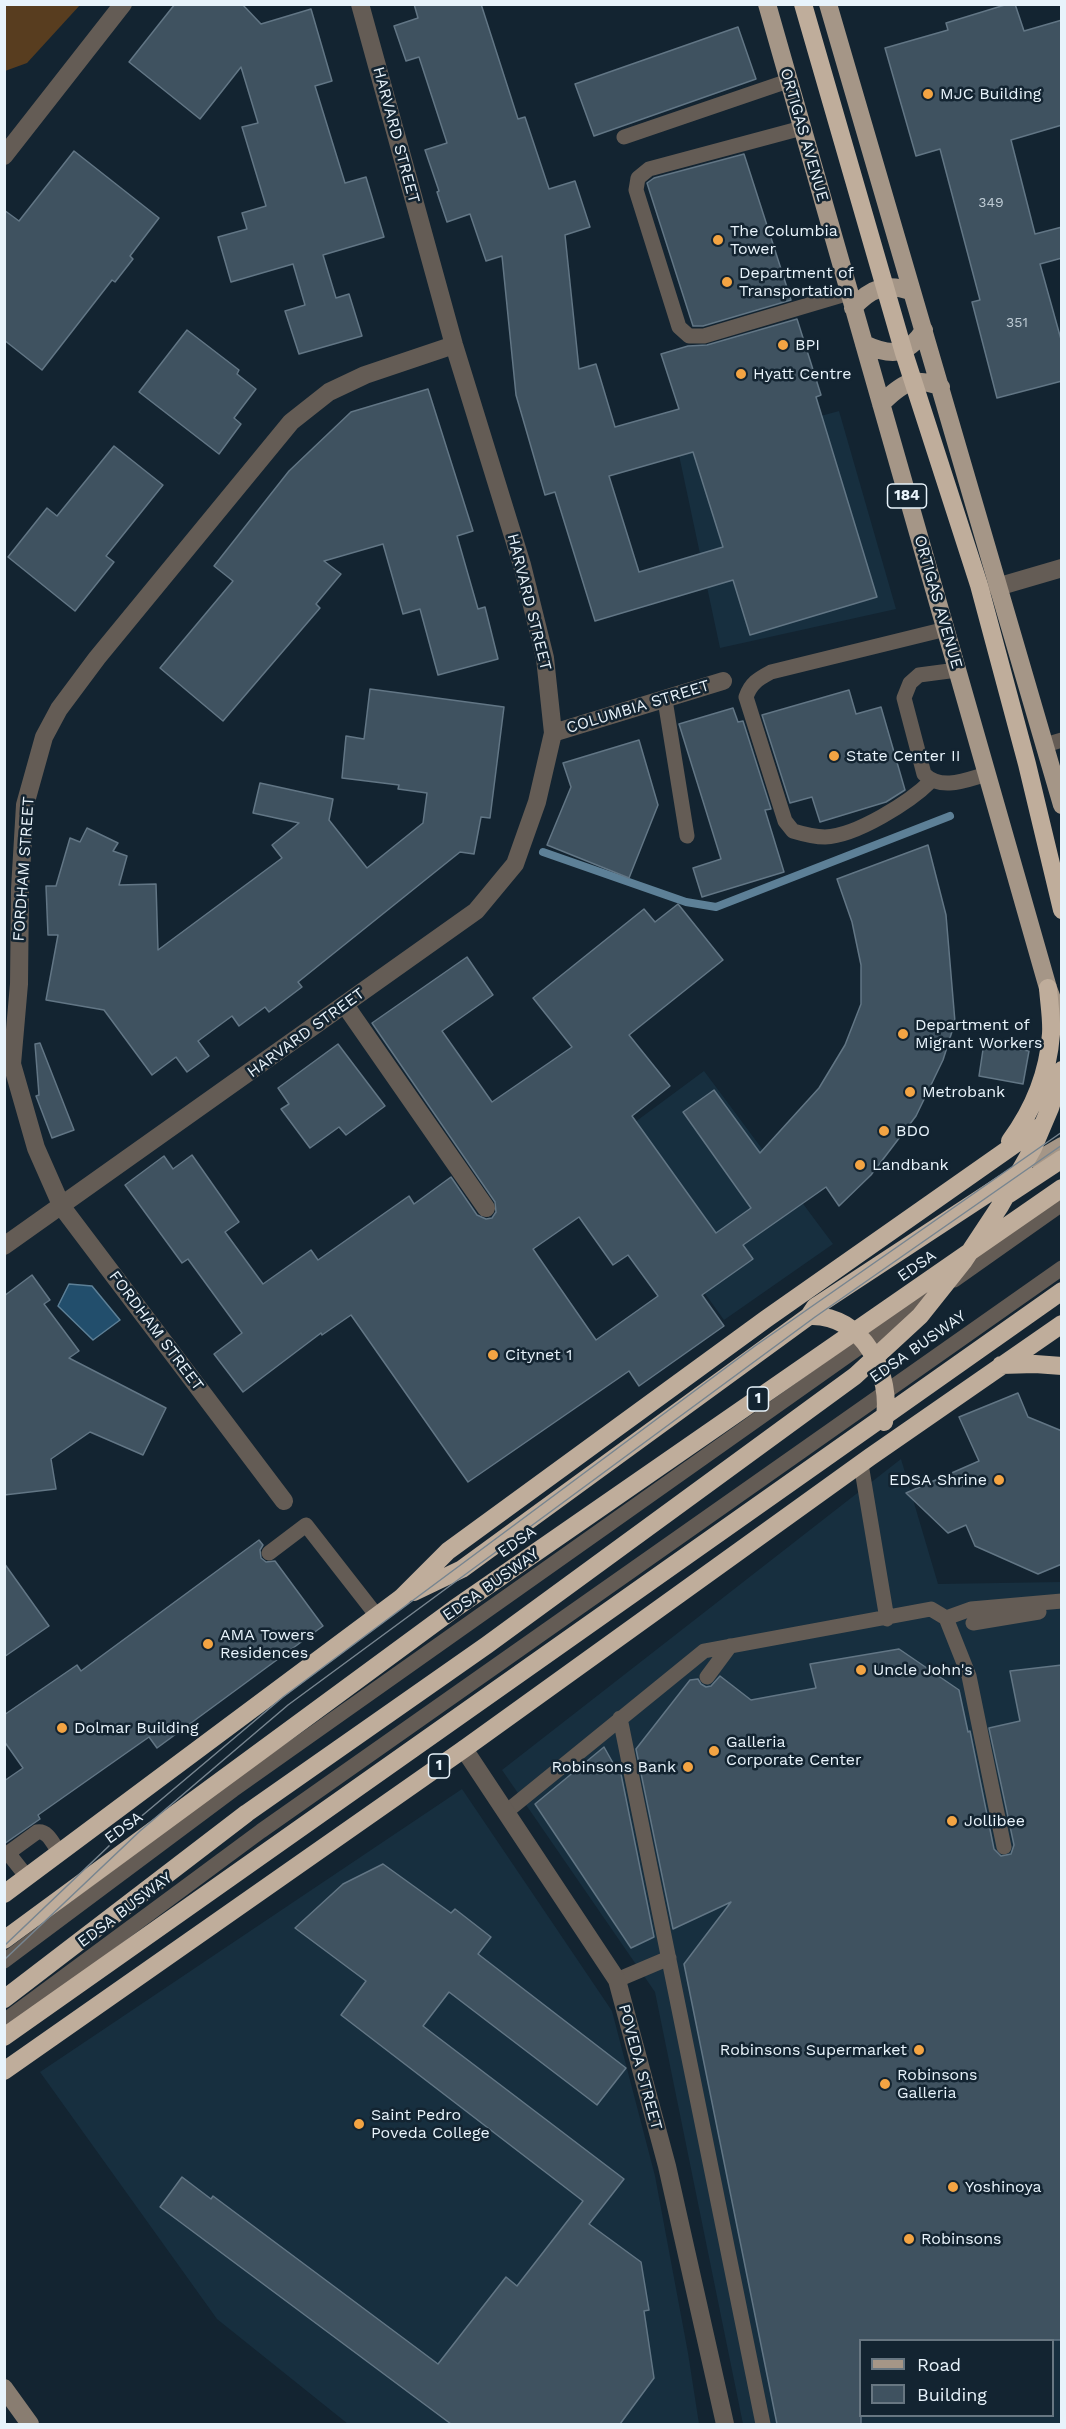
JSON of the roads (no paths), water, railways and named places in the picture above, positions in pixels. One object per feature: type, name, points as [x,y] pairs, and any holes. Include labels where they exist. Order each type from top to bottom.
[{"type":"highway","points":[[803,4],[904,353],[979,585],[1043,825],[1062,910]]},
{"type":"highway","points":[[998,1157],[1025,1120],[1043,1079],[1051,1034],[1048,988]]},
{"type":"highway","points":[[4,1999],[247,1813],[487,1645],[855,1376],[901,1336],[944,1288],[1000,1206],[1033,1148],[1050,1108],[1062,1070]]},
{"type":"highway","name":"1","points":[[4,1894],[401,1598],[448,1551],[766,1319],[1062,1112]]},
{"type":"highway","name":"1","points":[[401,1598],[462,1569],[815,1316],[1062,1159]]},
{"type":"highway","name":"1","points":[[815,1316],[815,1307],[1038,1161]]},
{"type":"highway","name":"EDSA","points":[[4,1940],[454,1609],[1062,1188]]},
{"type":"highway","name":"1","points":[[4,2037],[1062,1291]]},
{"type":"highway","points":[[815,1316],[840,1324],[856,1335],[866,1344],[880,1367],[886,1393],[886,1413],[881,1433],[866,1460]]},
{"type":"highway","name":"1","points":[[4,2071],[464,1749],[866,1460],[1062,1324]]},
{"type":"highway","points":[[1001,1365],[1062,1366]]},
{"type":"highway","points":[[181,1914],[196,1936]]},
{"type":"main road","name":"ORTIGAS AVENUE","points":[[767,4],[1048,988],[1062,1026]]},
{"type":"main road","points":[[828,4],[997,586],[1053,743],[1062,805]]},
{"type":"main road","points":[[851,300],[880,287],[901,287],[912,292]]},
{"type":"main road","points":[[864,344],[884,352],[894,353],[911,346],[924,330]]},
{"type":"main road","points":[[881,404],[903,384],[916,381],[929,382],[941,387]]},
{"type":"main road","name":"1","points":[[1038,1161],[1062,1146]]},
{"type":"street","points":[[4,156],[123,4]]},
{"type":"street","name":"HARVARD STREET","points":[[4,1246],[476,911],[515,864],[537,802],[553,733],[545,658],[522,566],[454,345],[360,4]]},
{"type":"street","name":"FORDHAM STREET","points":[[284,1502],[62,1207],[36,1148],[12,1064],[19,984],[20,889],[25,805],[44,737],[59,709],[97,658],[291,422],[329,392],[365,375],[454,345]]},
{"type":"street","points":[[997,586],[1062,568]]},
{"type":"street","name":"COLUMBIA STREET","points":[[553,733],[723,681]]},
{"type":"street","points":[[345,1005],[486,1208]]},
{"type":"street","name":"POVEDA STREET","points":[[464,1749],[617,1980],[667,2166],[725,2424]]},
{"type":"street","points":[[4,2388],[30,2424]]},
{"type":"lane","points":[[624,136],[788,81]]},
{"type":"lane","points":[[802,128],[649,169],[638,178],[636,190],[679,327],[689,336],[704,336],[851,300]]},
{"type":"lane","points":[[931,781],[902,806],[852,829],[827,837],[793,831],[784,821],[746,697],[756,680],[771,672],[946,629]]},
{"type":"lane","points":[[957,670],[919,675],[910,683],[904,699],[924,774],[931,781],[950,783],[987,774]]},
{"type":"lane","points":[[665,700],[687,836]]},
{"type":"lane","name":"EDSA BUSWAY","points":[[4,1961],[233,1790],[1062,1204]]},
{"type":"lane","name":"EDSA BUSWAY","points":[[4,2021],[261,1831],[1062,1268]]},
{"type":"lane","points":[[866,1460],[887,1619]]},
{"type":"lane","points":[[269,1553],[306,1525],[377,1616]]},
{"type":"lane","points":[[946,1618],[971,1609],[1062,1601]]},
{"type":"lane","points":[[506,1812],[704,1651],[887,1619],[931,1609],[946,1618],[969,1676],[1005,1847]]},
{"type":"lane","points":[[973,1623],[1034,1612],[1062,1611]]},
{"type":"lane","points":[[707,1677],[730,1646]]},
{"type":"lane","points":[[620,1718],[763,2424]]},
{"type":"lane","points":[[27,1877],[6,1854],[42,1831],[46,1833],[58,1852]]},
{"type":"lane","points":[[617,1980],[669,1958]]},
{"type":"waterway","points":[[543,852],[686,902],[716,907],[950,816]]},
{"type":"tram line","points":[[4,1946],[131,1825],[283,1697],[755,1346],[1062,1132]]},
{"type":"tram line","points":[[4,1960],[140,1831],[288,1705],[815,1317],[1062,1145]]},
{"type":"place","name":"MJC Building","points":[[928,94]]},
{"type":"place","name":"The Columbia Tower","points":[[718,240]]},
{"type":"place","name":"Department of Transportation","points":[[727,282]]},
{"type":"place","name":"BPI","points":[[783,345]]},
{"type":"place","name":"Hyatt Centre","points":[[741,374]]},
{"type":"place","name":"State Center II","points":[[834,756]]},
{"type":"place","name":"Department of Migrant Workers","points":[[903,1034]]},
{"type":"place","name":"Metrobank","points":[[910,1092]]},
{"type":"place","name":"BDO","points":[[884,1131]]},
{"type":"place","name":"Landbank","points":[[860,1165]]},
{"type":"place","name":"Citynet 1","points":[[493,1355]]},
{"type":"place","name":"EDSA Shrine","points":[[999,1480]]},
{"type":"place","name":"AMA Towers Residences","points":[[208,1644]]},
{"type":"place","name":"Uncle John's","points":[[861,1670]]},
{"type":"place","name":"Dolmar Building","points":[[62,1728]]},
{"type":"place","name":"Galleria Corporate Center","points":[[714,1751]]},
{"type":"place","name":"Robinsons Bank","points":[[688,1767]]},
{"type":"place","name":"Jollibee","points":[[952,1821]]},
{"type":"place","name":"Robinsons Supermarket","points":[[919,2050]]},
{"type":"place","name":"Robinsons Galleria","points":[[885,2084]]},
{"type":"place","name":"Saint Pedro Poveda College","points":[[359,2124]]},
{"type":"place","name":"Yoshinoya","points":[[953,2187]]},
{"type":"place","name":"Robinsons","points":[[909,2239]]}]
